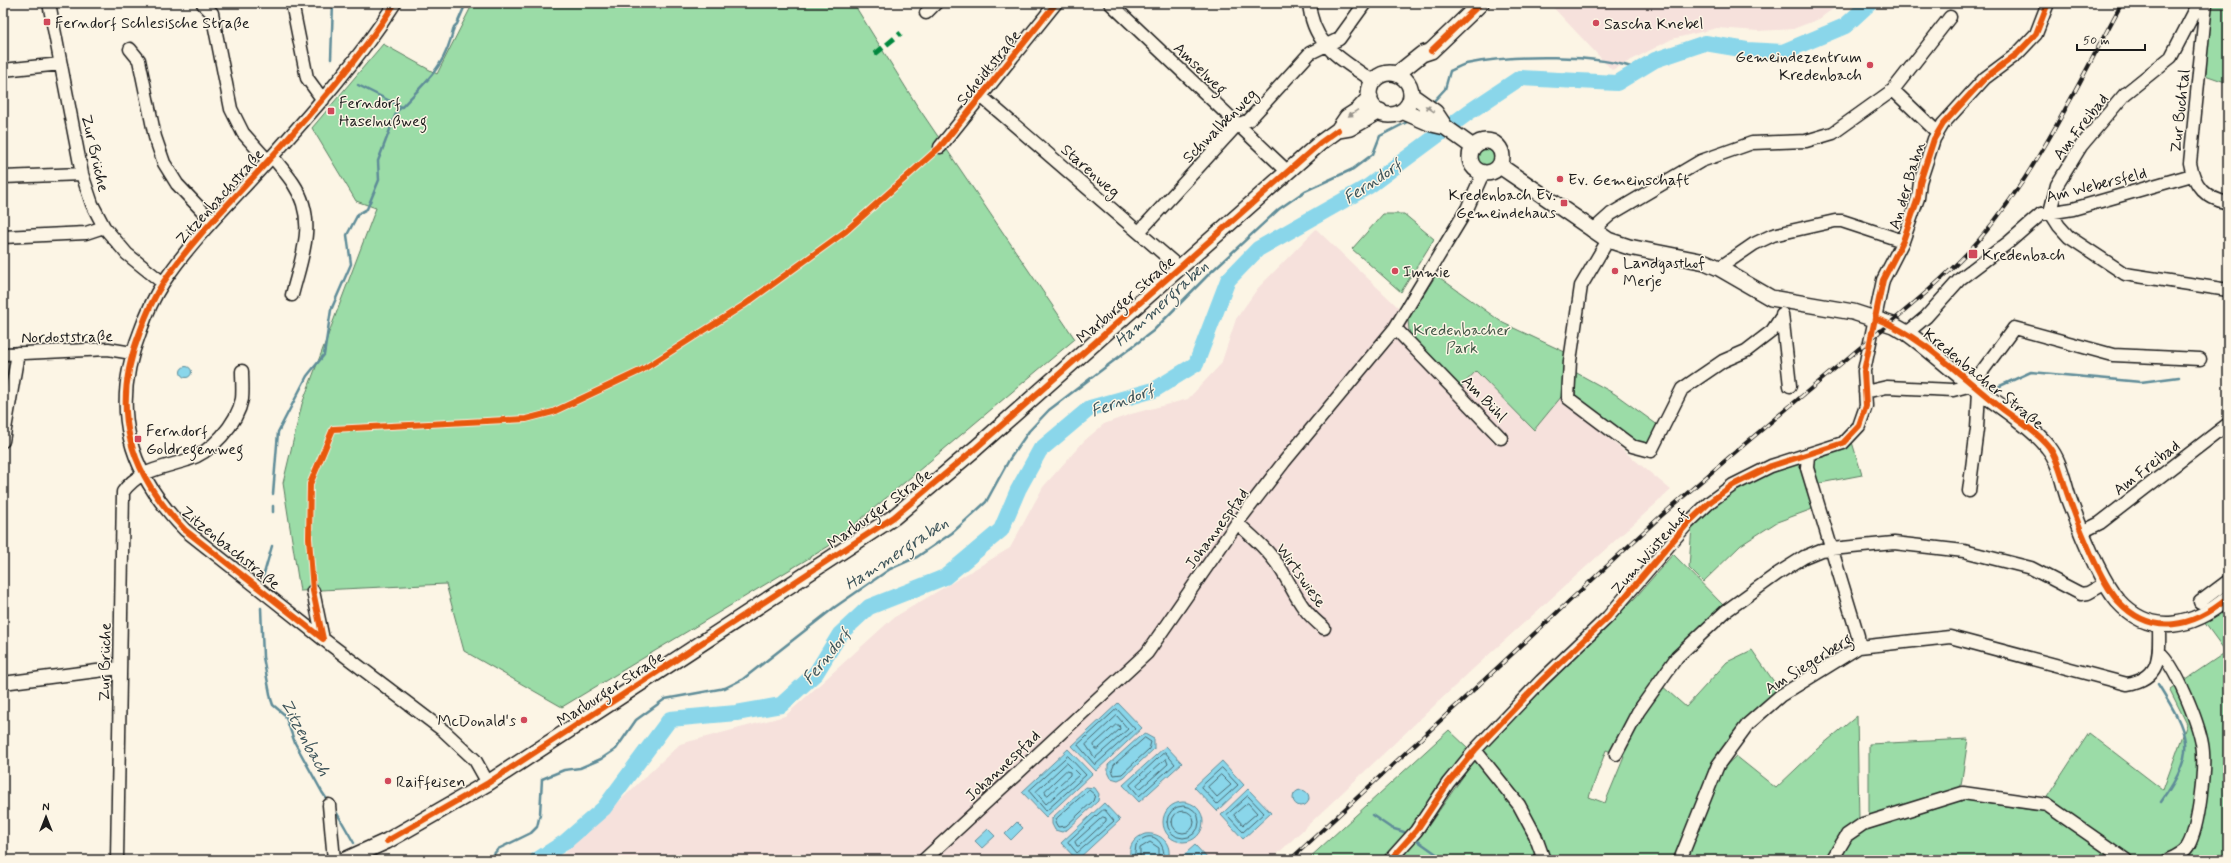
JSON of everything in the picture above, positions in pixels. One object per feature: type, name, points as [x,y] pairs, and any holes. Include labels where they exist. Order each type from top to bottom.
[{"type":"main road","points":[[1431,51],[1428,60],[1410,90],[1407,107],[1402,111],[1389,115],[1380,111],[1372,104],[1370,90],[1374,82],[1383,74],[1397,74],[1422,54],[1431,51],[1481,3]]},
{"type":"main road","points":[[1397,74],[1410,90],[1435,112],[1445,127],[1458,138],[1473,147]]},
{"type":"main road","name":"Marburger Straße","points":[[345,860],[394,838],[488,783],[894,516],[976,448],[1288,172],[1338,130],[1347,117],[1358,110],[1370,97]]},
{"type":"main road","name":"Marburger Straße","points":[[1338,130],[1350,128],[1380,111]]},
{"type":"main road","points":[[1402,111],[1432,124],[1445,127]]},
{"type":"main road","points":[[1483,141],[1495,143],[1502,154],[1500,166],[1492,172],[1482,173],[1477,170],[1471,162],[1470,155],[1473,147],[1483,141]]},
{"type":"main road","name":"Kredenbacher Straße","points":[[1500,166],[1592,231],[1608,240],[1636,248],[1705,262],[1719,268],[1760,292],[1784,301],[1833,308],[1875,318],[1907,333],[1934,353],[1975,388],[2029,428],[2049,447],[2082,532],[2106,583],[2118,601],[2130,611],[2147,621],[2159,624],[2174,625],[2196,620],[2228,598]]},
{"type":"street","name":"Zur Brüche","points":[[49,3],[82,174],[92,204],[104,227],[127,254],[163,283]]},
{"type":"street","points":[[292,3],[307,78],[323,100]]},
{"type":"street","name":"Zitzenbachstraße","points":[[395,3],[376,34],[323,100],[212,221],[163,283],[148,309],[132,353],[125,398],[126,420],[132,445],[142,474],[155,496],[185,530],[323,639],[444,731],[476,760],[488,783]]},
{"type":"street","points":[[926,13],[936,3]]},
{"type":"street","name":"Scheidtstraße","points":[[940,147],[982,97],[1056,3]]},
{"type":"street","name":"Amselweg","points":[[1110,3],[1288,172]]},
{"type":"street","points":[[1309,3],[1314,30],[1325,46],[1374,82]]},
{"type":"street","name":"Schwalbenweg","points":[[1138,232],[1237,125],[1248,120],[1310,53],[1339,39],[1365,3]]},
{"type":"street","name":"An der Bahn","points":[[1875,318],[1883,280],[1903,241],[1918,198],[1920,182],[1937,132],[1985,78],[2017,54],[2036,34],[2048,3]]},
{"type":"street","name":"Am Freibad","points":[[2050,212],[2057,185],[2081,146],[2125,94],[2171,57],[2199,3]]},
{"type":"street","name":"Zur Buchtal","points":[[2206,3],[2190,162],[2192,175],[2200,190],[2211,198],[2228,203]]},
{"type":"street","points":[[203,4],[212,13],[231,109],[243,132],[294,184],[304,208],[307,226],[306,245],[292,295]]},
{"type":"street","points":[[1592,231],[1611,214],[1701,161],[1752,143],[1806,141],[1821,138],[1833,133],[1893,90],[1950,17]]},
{"type":"street","points":[[130,49],[139,60],[155,137],[164,162],[177,184],[212,221]]},
{"type":"street","points":[[3,70],[61,64]]},
{"type":"street","points":[[1893,90],[1937,132]]},
{"type":"street","name":"Starenweg","points":[[982,97],[1180,268]]},
{"type":"street","name":"Johannespfad","points":[[924,860],[1147,653],[1237,523],[1284,462],[1395,328],[1467,209],[1482,173]]},
{"type":"street","points":[[3,178],[82,174]]},
{"type":"street","name":"Am Webersfeld","points":[[1907,333],[1926,317],[1960,279],[2009,242],[2041,214],[2072,209],[2192,175]]},
{"type":"street","points":[[2050,212],[2059,226],[2069,237],[2125,274],[2228,290]]},
{"type":"street","points":[[1719,268],[1754,244],[1773,235],[1835,222],[1842,221],[1903,241]]},
{"type":"street","points":[[3,237],[86,233],[104,227]]},
{"type":"street","points":[[1608,240],[1581,286],[1573,338],[1568,398],[1632,446],[1651,451],[1682,389],[1723,361],[1746,351],[1772,331],[1782,316]]},
{"type":"street","points":[[1784,301],[1782,316],[1790,386]]},
{"type":"street","name":"Zum Wüstenhof","points":[[1390,860],[1416,831],[1448,783],[1475,750],[1541,680],[1608,617],[1688,523],[1712,501],[1733,485],[1771,466],[1843,443],[1859,426],[1866,406],[1864,370],[1875,318]]},
{"type":"street","name":"Am Bühl","points":[[1395,328],[1501,438]]},
{"type":"street","points":[[1969,491],[1977,429],[1975,388],[2014,328],[2113,355],[2200,359]]},
{"type":"street","name":"Nordoststraße","points":[[3,354],[108,349],[132,353]]},
{"type":"street","points":[[3,441],[18,353]]},
{"type":"street","points":[[142,474],[189,460],[208,449],[226,431],[242,399],[242,371]]},
{"type":"street","points":[[1865,392],[1887,387],[1953,390],[1975,388]]},
{"type":"street","name":"Am Freibad","points":[[2082,532],[2100,523],[2228,424]]},
{"type":"street","points":[[1808,455],[1807,468],[1858,636],[1860,647]]},
{"type":"street","name":"Zur Brüche","points":[[117,860],[123,492],[129,483],[142,474]]},
{"type":"street","name":"Wirtswiese","points":[[1237,523],[1265,548],[1308,615],[1324,628]]},
{"type":"street","points":[[1616,754],[1638,712],[1677,657],[1726,611],[1777,574],[1804,557],[1831,548],[1894,543],[1964,551],[2031,568],[2081,594],[2088,593],[2106,583]]},
{"type":"street","points":[[2200,602],[2228,581]]},
{"type":"street","points":[[313,591],[323,639]]},
{"type":"street","name":"Am Siegerberg","points":[[1680,860],[1718,766],[1748,724],[1780,696],[1860,647],[1950,637],[2127,684],[2140,682],[2152,673],[2159,652],[2159,624]]},
{"type":"street","points":[[2159,652],[2167,658],[2178,679],[2198,731],[2204,758],[2199,802],[2191,837],[2184,850],[2168,860]]},
{"type":"street","points":[[3,683],[120,668]]},
{"type":"street","points":[[1475,750],[1519,805],[1535,835],[1544,860]]},
{"type":"street","points":[[1832,860],[1847,835],[1863,824],[1963,794],[2047,805],[2126,860]]},
{"type":"street","points":[[329,805],[334,860]]},
{"type":"shaded area","points":[[1549,3],[1841,3],[1819,19],[1793,29],[1758,31],[1717,28],[1672,39],[1612,70]]},
{"type":"shaded area","points":[[1316,229],[1400,309],[1408,320],[1408,325],[1460,387],[1476,371],[1534,430],[1560,398],[1671,490],[1473,669],[1271,860],[557,860],[680,744],[785,716],[893,618],[1010,548],[1043,487],[1084,441],[1104,424],[1131,414],[1188,399],[1221,364],[1236,319],[1258,288]]},
{"type":"green space","points":[[473,3],[860,3],[857,9],[916,104],[1075,339],[829,546],[562,707],[464,651],[446,584],[300,591],[283,483],[302,404],[376,208],[356,201],[312,128],[383,44],[437,74]]},
{"type":"green space","points":[[2212,3],[2228,3],[2228,83],[2205,75]]},
{"type":"green space","points":[[1483,141],[1489,141],[1499,148],[1502,157],[1501,163],[1495,170],[1489,173],[1483,173],[1473,166],[1470,160],[1470,154],[1477,144]]},
{"type":"green space","name":"Immie","points":[[1383,214],[1404,214],[1434,239],[1401,292],[1352,249]]},
{"type":"green space","name":"Kredenbacher Park","points":[[1436,275],[1503,323],[1569,354],[1566,391],[1534,430],[1476,371],[1460,388],[1412,338],[1408,320]]},
{"type":"green space","points":[[1575,372],[1615,394],[1659,426],[1649,442],[1642,444],[1634,441],[1577,398],[1573,388]]},
{"type":"green space","points":[[1852,442],[1862,475],[1815,484],[1810,462],[1844,449]]},
{"type":"green space","points":[[1803,459],[1818,507],[1777,522],[1741,545],[1703,582],[1689,568],[1692,525],[1714,501],[1773,469]]},
{"type":"green space","points":[[1673,554],[1724,606],[1674,654],[1632,708],[1631,714],[1611,752],[1606,750],[1589,797],[1605,803],[1624,757],[1621,756],[1642,713],[1661,685],[1686,707],[1727,662],[1752,650],[1781,692],[1745,719],[1711,764],[1675,860],[1549,860],[1482,750],[1636,597]]},
{"type":"green space","points":[[2228,608],[2228,860],[1841,860],[1849,841],[1869,828],[1869,744],[1968,739],[1959,799],[2038,811],[2089,733],[2163,790],[2187,724],[2170,690],[2226,652],[2204,622]]},
{"type":"green space","points":[[1857,716],[1859,820],[1828,860],[1687,860],[1722,769],[1736,756],[1776,788],[1816,750]]},
{"type":"green space","points":[[1449,730],[1468,748],[1412,828],[1384,860],[1307,860]]},
{"type":"green space","points":[[1476,758],[1515,807],[1538,860],[1397,860],[1424,832]]},
{"type":"water","points":[[186,366],[190,368],[192,372],[190,376],[186,378],[182,376],[180,372],[182,368]]},
{"type":"water","points":[[1118,703],[1142,728],[1096,771],[1072,746]]},
{"type":"water","points":[[1145,734],[1154,739],[1154,749],[1124,777],[1118,780],[1111,778],[1108,772],[1108,765],[1139,737]]},
{"type":"water","points":[[1166,746],[1182,763],[1139,802],[1123,785]]},
{"type":"water","points":[[1068,749],[1092,774],[1046,817],[1022,792]]},
{"type":"water","points":[[1222,761],[1244,785],[1217,811],[1194,787]]},
{"type":"water","points":[[1085,787],[1095,788],[1099,794],[1098,801],[1068,829],[1062,832],[1055,830],[1052,824],[1052,818]]},
{"type":"water","points":[[1248,789],[1271,813],[1243,839],[1221,815]]},
{"type":"water","points":[[1301,790],[1307,792],[1309,798],[1307,804],[1301,806],[1295,804],[1293,798],[1295,792]]},
{"type":"water","points":[[1187,802],[1194,805],[1200,811],[1203,822],[1202,830],[1194,839],[1187,842],[1179,842],[1172,839],[1164,830],[1163,818],[1166,811],[1175,803]]},
{"type":"water","points":[[1104,803],[1120,820],[1077,860],[1061,843]]},
{"type":"water","points":[[1017,822],[1023,828],[1011,840],[1005,834]]},
{"type":"water","points":[[988,829],[995,836],[982,848],[975,841]]},
{"type":"water","points":[[1145,834],[1156,835],[1164,840],[1169,849],[1168,860],[1131,860],[1130,851],[1132,844],[1137,838]]},
{"type":"water","points":[[1195,845],[1209,860],[1178,860]]},
{"type":"waterway","name":"Zitzenbach","points":[[331,59],[333,3]]},
{"type":"waterway","points":[[402,107],[435,71],[441,62],[446,52],[454,27],[457,24],[466,3]]},
{"type":"waterway","name":"Ferndorf","points":[[537,860],[565,842],[604,808],[670,719],[736,713],[781,705],[816,673],[840,634],[869,607],[945,577],[1001,530],[1018,490],[1040,450],[1090,408],[1154,390],[1196,364],[1228,280],[1258,249],[1369,186],[1469,112],[1520,78],[1617,83],[1655,60],[1705,43],[1747,50],[1783,52],[1845,26],[1870,3]]},
{"type":"waterway","name":"Hammergraben","points":[[1432,103],[1445,89],[1450,71],[1466,64],[1530,57],[1554,57],[1578,58],[1622,64],[1640,70]]},
{"type":"waterway","name":"Zitzenbach","points":[[273,494],[278,432],[307,376],[324,355],[331,310],[351,264],[347,235],[358,214],[367,209],[379,180],[378,161],[397,111],[402,107],[358,85]]},
{"type":"waterway","name":"Hammergraben","points":[[489,860],[498,849],[531,833],[537,827],[540,814],[542,779],[564,770],[580,768],[601,759],[616,749],[636,720],[665,699],[725,688],[743,679],[835,607],[890,569],[917,557],[952,533],[986,502],[1009,460],[1029,431],[1049,410],[1153,331],[1211,272],[1279,209],[1305,191],[1353,169],[1373,154],[1380,136],[1411,120]]},
{"type":"waterway","points":[[1991,390],[2031,372],[2141,382],[2179,377]]},
{"type":"waterway","name":"Zitzenbach","points":[[273,506],[273,512]]},
{"type":"waterway","name":"Zitzenbach","points":[[263,577],[272,546]]},
{"type":"waterway","name":"Zitzenbach","points":[[261,608],[263,657],[273,705],[285,715],[295,743],[328,801]]},
{"type":"waterway","points":[[2158,684],[2177,716],[2185,742],[2184,755],[2180,769],[2173,784],[2161,802]]},
{"type":"waterway","name":"Zitzenbach","points":[[334,808],[354,843]]},
{"type":"waterway","points":[[1372,815],[1391,828],[1404,832]]},
{"type":"waterway","points":[[1418,841],[1445,860]]},
{"type":"railway","points":[[1290,860],[1661,516],[1949,272],[1979,240],[2001,213],[2020,185],[2073,95],[2122,3]]},
{"type":"marked path","points":[[875,54],[901,33]]},
{"type":"cycle path","points":[[323,639],[185,530],[165,508],[150,485],[138,462],[130,438],[126,413],[126,387],[131,360],[140,332],[156,295],[174,267],[199,236],[318,105],[366,45],[395,3]]},
{"type":"cycle path","points":[[323,639],[313,591],[309,538],[310,484],[333,429],[526,419],[553,412],[642,370],[744,305],[846,231],[940,147],[1056,3]]},
{"type":"cycle path","points":[[1431,51],[1481,3]]},
{"type":"cycle path","points":[[1390,860],[1416,831],[1448,783],[1475,750],[1541,681],[1608,617],[1688,523],[1711,501],[1733,485],[1771,466],[1843,443],[1859,426],[1866,406],[1864,371],[1883,280],[1903,241],[1918,198],[1920,182],[1934,139],[1943,124],[1985,78],[2017,54],[2036,34],[2048,3]]},
{"type":"cycle path","points":[[387,841],[488,783],[894,517],[976,448],[1320,143],[1338,130]]},
{"type":"cycle path","points":[[1875,318],[1893,326],[1926,346],[2044,441],[2056,459],[2079,525],[2104,581],[2118,601],[2131,613],[2145,620],[2159,624],[2173,624],[2201,616],[2228,598]]},
{"type":"place","name":"Ferndorf Schlesische Straße","points":[[47,22]]},
{"type":"place","name":"Sascha Knebel","points":[[1596,23]]},
{"type":"place","name":"Gemeindezentrum Kredenbach","points":[[1870,65]]},
{"type":"place","name":"Ferndorf Haselnußweg","points":[[331,111]]},
{"type":"place","name":"Ev. Gemeinschaft","points":[[1560,179]]},
{"type":"place","name":"Kredenbach Ev. Gemeindehaus","points":[[1564,203]]},
{"type":"place","name":"Kredenbach","points":[[1973,254]]},
{"type":"place","name":"Immie","points":[[1395,271]]},
{"type":"place","name":"Landgasthof Merje","points":[[1615,271]]},
{"type":"place","name":"Ferndorf Goldregenweg","points":[[138,439]]},
{"type":"place","name":"McDonald's","points":[[524,720]]},
{"type":"place","name":"Raiffeisen","points":[[388,781]]}]
